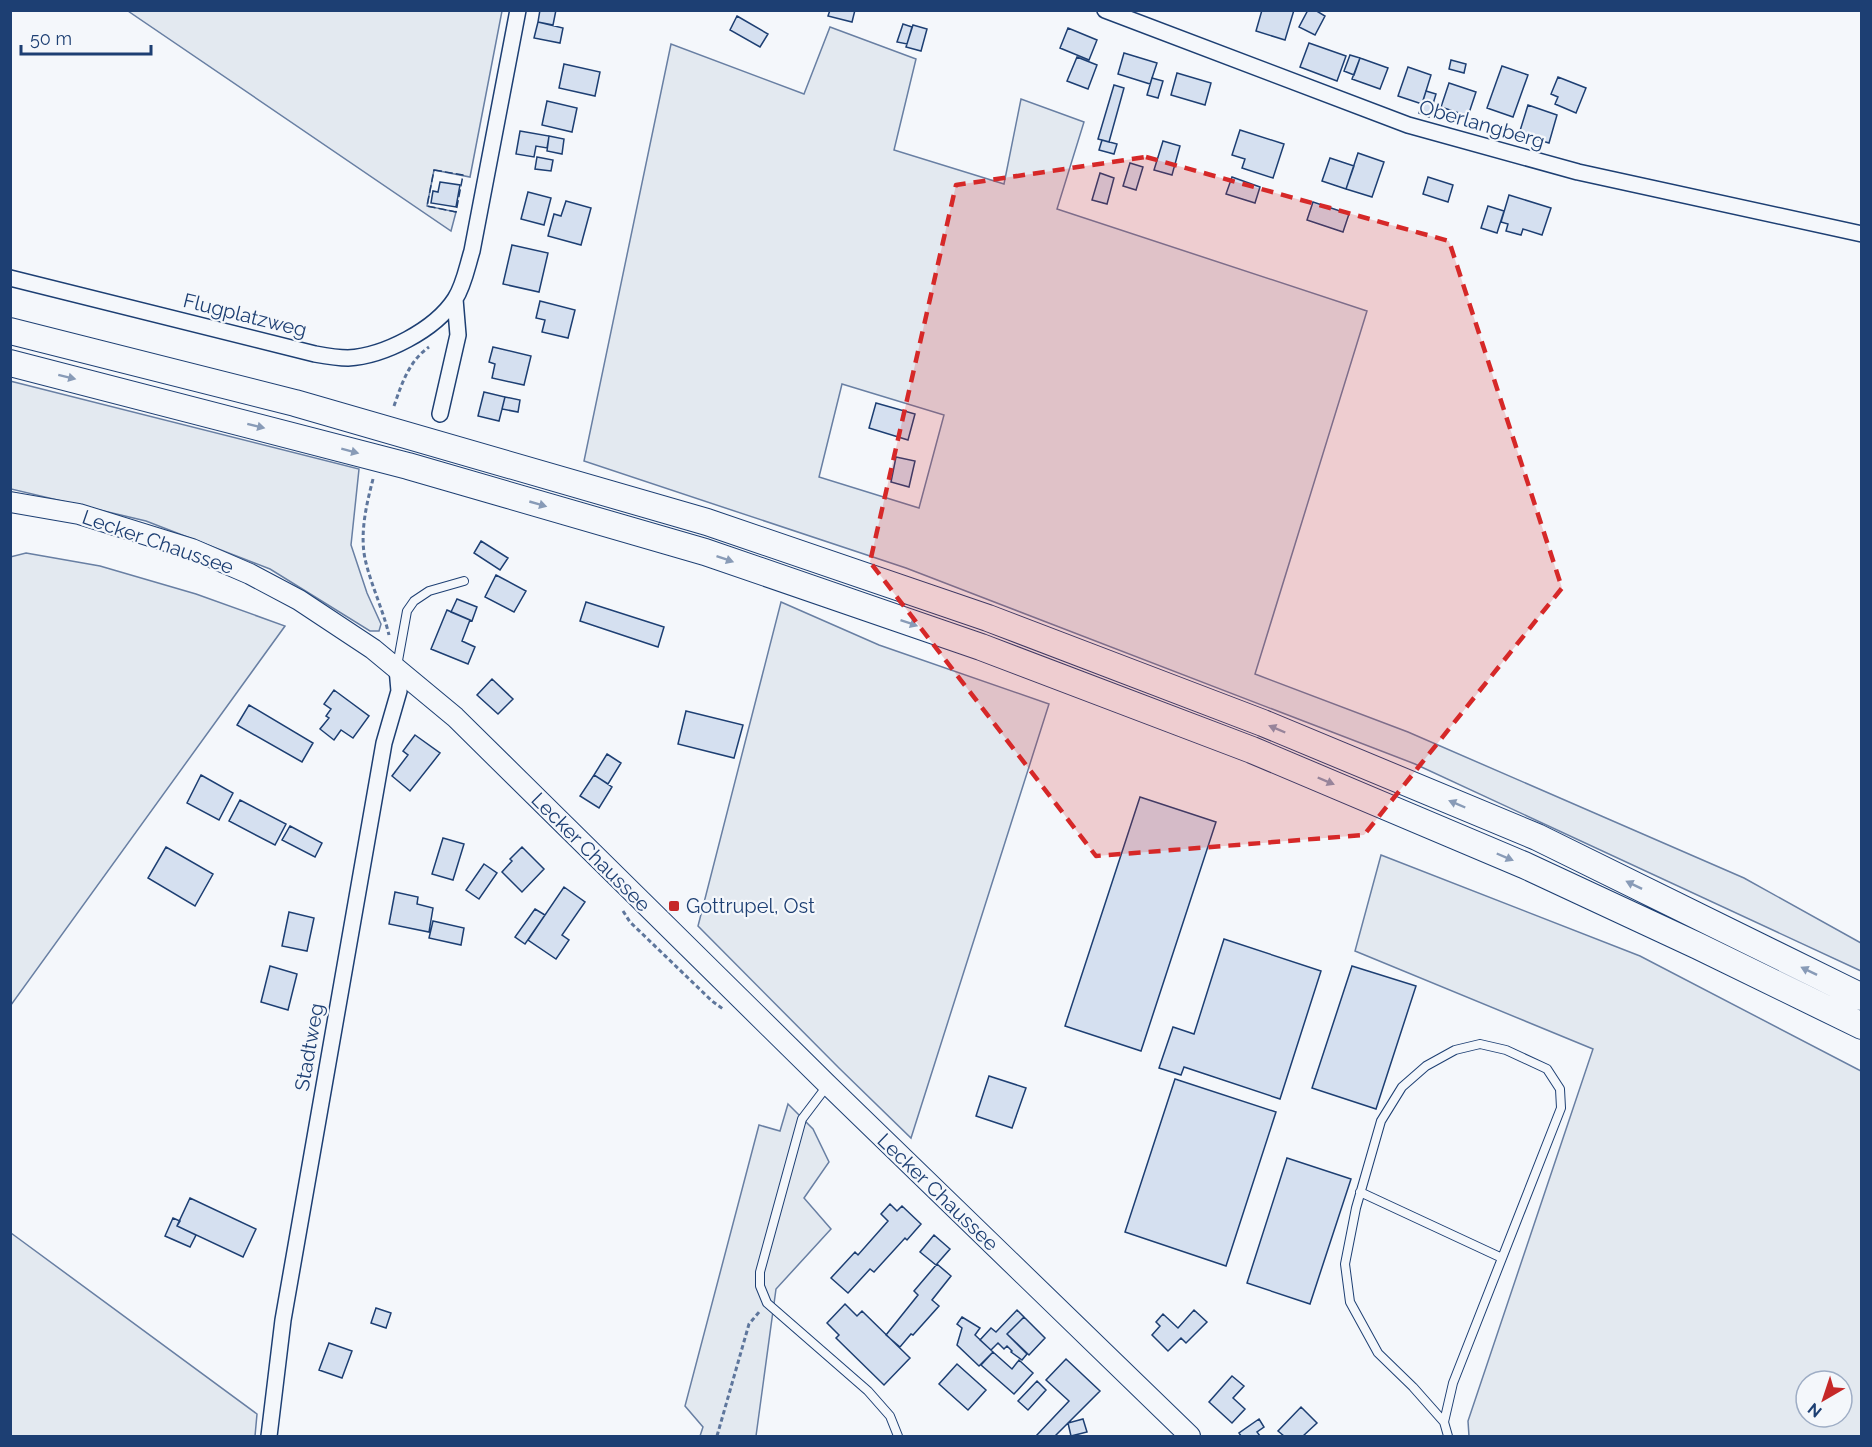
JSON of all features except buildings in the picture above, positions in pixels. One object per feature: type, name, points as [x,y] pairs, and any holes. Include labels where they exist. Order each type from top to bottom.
[{"type":"highway","points":[[10,332],[295,403],[684,516],[988,618],[1263,723],[1537,837],[1862,997]]},
{"type":"highway","points":[[10,363],[396,463],[705,552],[981,647],[1252,750],[1524,865],[1862,1026]]},
{"type":"street","name":"Flugplatzweg","points":[[10,278],[315,354],[347,358],[374,353],[407,340],[432,323],[455,299],[465,276],[472,251],[519,10]]},
{"type":"street","name":"Oberlangberg","points":[[1105,10],[1408,125],[1578,172],[1862,234]]},
{"type":"street","name":"Flugplatzweg","points":[[440,414],[458,335],[455,299]]},
{"type":"street","name":"Lecker Chaussee","points":[[10,502],[79,514],[192,549],[250,574],[299,600],[373,649],[397,668],[455,717],[828,1085],[1190,1437]]},
{"type":"street","name":"Stadtweg","points":[[269,1437],[283,1320],[384,743],[399,691],[397,668]]},
{"type":"lane","points":[[397,668],[407,611],[414,601],[429,591],[464,581]]},
{"type":"lane","points":[[1444,1422],[1453,1383],[1561,1108],[1560,1089],[1548,1069],[1506,1050],[1480,1044],[1455,1050],[1426,1066],[1402,1087],[1381,1120],[1360,1192],[1345,1264],[1350,1302],[1378,1353],[1444,1422],[1448,1437]]},
{"type":"lane","points":[[828,1085],[802,1119],[760,1272],[760,1287],[767,1303],[868,1391],[890,1416],[898,1437]]},
{"type":"lane","points":[[1360,1192],[1502,1258]]},
{"type":"path","points":[[394,406],[406,372],[421,353],[440,339],[458,335]]},
{"type":"path","points":[[373,479],[365,510],[366,562],[384,613],[389,635]]},
{"type":"path","points":[[717,1437],[749,1323],[767,1303]]},
{"type":"highlighted area","points":[[1146,157],[1449,241],[1562,588],[1364,835],[1096,856],[870,562],[956,185]]},
{"type":"shaded area","points":[[128,11],[502,11],[470,177],[434,170],[427,206],[456,212],[451,231]]},
{"type":"shaded area","points":[[830,27],[916,59],[894,150],[1004,184],[1021,99],[1084,122],[1057,209],[1367,311],[1255,674],[1408,732],[1744,878],[1861,943],[1861,971],[1415,764],[906,568],[584,461],[671,44],[804,94]],"holes":[[[842,384],[944,415],[919,508],[819,477]]]},
{"type":"shaded area","points":[[10,381],[359,469],[351,545],[367,593],[381,624],[379,631],[370,631],[270,569],[146,521],[11,489]]},
{"type":"shaded area","points":[[26,553],[100,566],[196,594],[285,626],[11,1005],[10,557]]},
{"type":"shaded area","points":[[781,602],[879,645],[1049,704],[911,1138],[698,926]]},
{"type":"shaded area","points":[[1381,855],[1640,956],[1861,1071],[1861,1436],[1469,1436],[1468,1421],[1593,1049],[1355,951]]},
{"type":"shaded area","points":[[788,1104],[813,1129],[829,1162],[804,1198],[831,1229],[776,1289],[756,1436],[700,1436],[703,1427],[685,1406],[759,1125],[780,1131]]},
{"type":"shaded area","points":[[11,1233],[257,1414],[255,1436],[11,1436]]},
{"type":"fence","points":[[434,170],[463,175],[456,212],[427,206],[434,170]]},
{"type":"place","name":"Gottrupel, Ost","points":[[674,906]]}]
